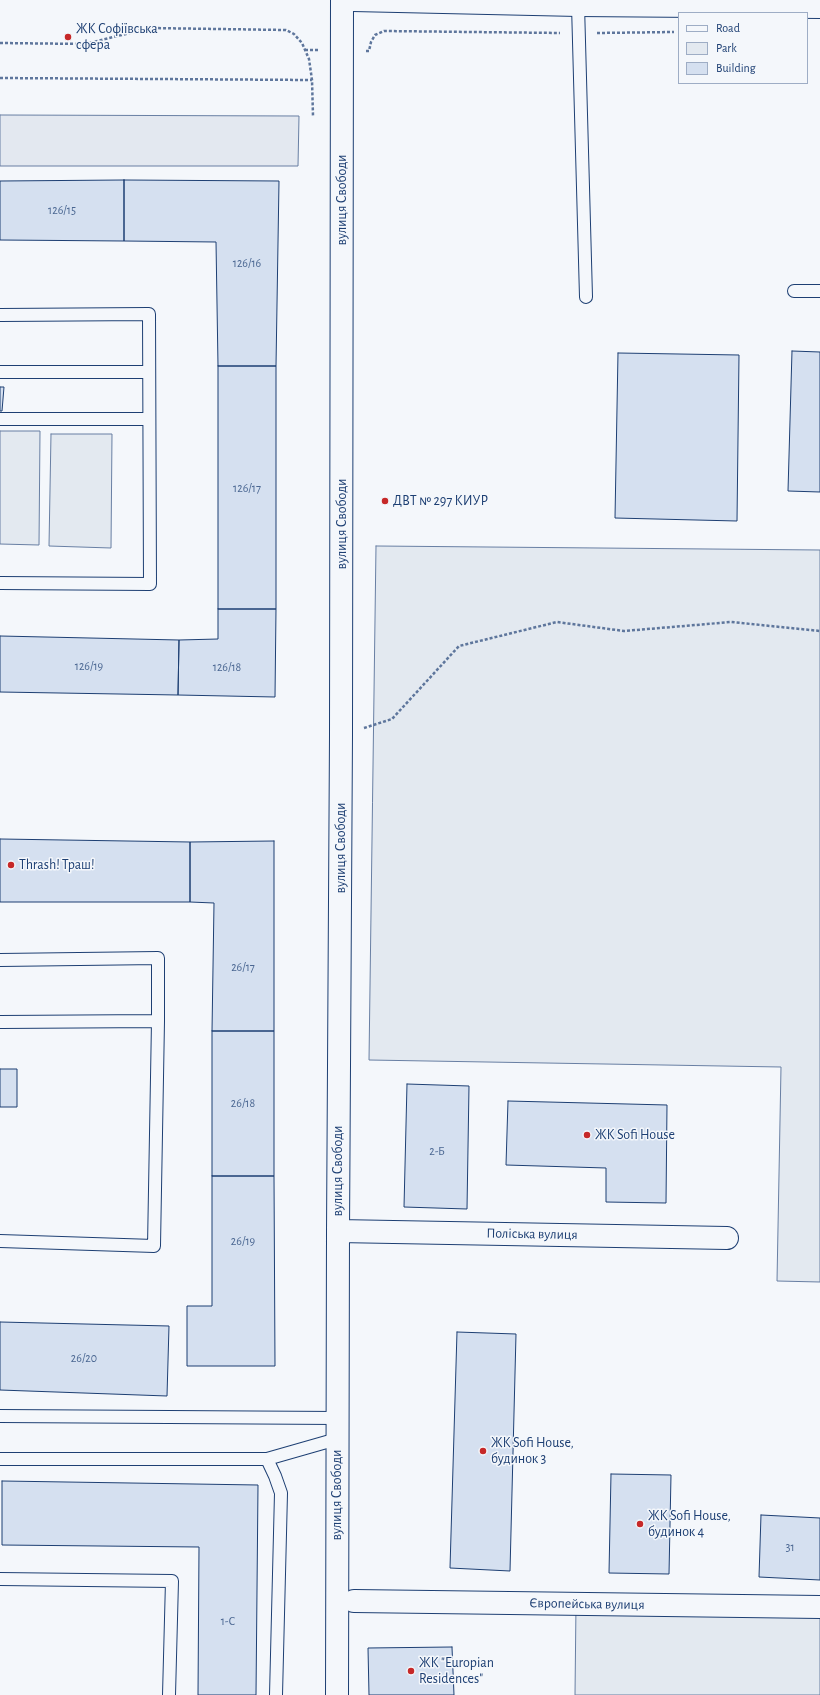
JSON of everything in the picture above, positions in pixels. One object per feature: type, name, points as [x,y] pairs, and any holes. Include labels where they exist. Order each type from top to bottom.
[{"type":"street","name":"вулиця Свободи","points":[[337,1695],[338,1231],[342,735],[342,0]]},
{"type":"street","points":[[354,0],[578,5],[820,7]]},
{"type":"street","name":"Поліська вулиця","points":[[338,1231],[727,1238]]},
{"type":"street","name":"Європейська вулиця","points":[[354,1601],[820,1607]]},
{"type":"lane","points":[[578,5],[586,297]]},
{"type":"lane","points":[[794,291],[820,291]]},
{"type":"lane","points":[[0,315],[148,314],[150,584],[0,582]]},
{"type":"lane","points":[[0,372],[149,372]]},
{"type":"lane","points":[[0,419],[149,419]]},
{"type":"lane","points":[[0,960],[158,958],[154,1246],[0,1241]]},
{"type":"lane","points":[[0,1022],[158,1021]]},
{"type":"lane","points":[[0,1416],[337,1429]]},
{"type":"lane","points":[[0,1459],[267,1459],[337,1429]]},
{"type":"lane","points":[[267,1459],[281,1494],[276,1695]]},
{"type":"lane","points":[[0,1579],[172,1581],[169,1695]]},
{"type":"path","points":[[0,43],[85,44],[150,28],[286,30],[294,34],[302,43],[309,59],[312,80],[313,116]]},
{"type":"path","points":[[305,50],[369,51],[371,42],[375,35],[384,31],[579,33],[678,32]]},
{"type":"path","points":[[0,78],[312,80]]},
{"type":"path","points":[[342,735],[392,719],[459,646],[558,622],[624,631],[731,622],[820,631]]},
{"type":"green space","points":[[0,431],[40,431],[39,545],[0,544]]},
{"type":"green space","points":[[51,434],[112,434],[111,548],[49,546]]},
{"type":"green space","points":[[376,546],[820,550],[820,1282],[777,1281],[781,1067],[369,1060]]},
{"type":"green space","points":[[576,1604],[820,1607],[820,1695],[575,1695]]},
{"type":"shaded area","points":[[0,115],[299,116],[298,166],[0,166]]},
{"type":"building","points":[[124,180],[124,241],[0,240],[0,181]]},
{"type":"building","points":[[124,180],[279,181],[276,366],[218,366],[216,242],[124,241]]},
{"type":"building","points":[[792,351],[820,352],[820,492],[788,491]]},
{"type":"building","points":[[618,353],[739,355],[737,521],[615,518]]},
{"type":"building","points":[[218,366],[276,366],[276,609],[218,609]]},
{"type":"building","points":[[0,387],[4,387],[2,411],[0,411]]},
{"type":"building","points":[[218,609],[276,609],[275,697],[178,695],[179,640],[218,639]]},
{"type":"building","points":[[0,636],[179,640],[178,695],[0,692]]},
{"type":"building","points":[[0,839],[190,842],[190,902],[0,902]]},
{"type":"building","points":[[274,841],[274,1031],[212,1031],[214,903],[190,902],[190,842]]},
{"type":"building","points":[[212,1031],[274,1031],[274,1176],[212,1176]]},
{"type":"building","points":[[0,1069],[17,1069],[17,1107],[0,1107]]},
{"type":"building","points":[[407,1084],[469,1086],[467,1209],[404,1207]]},
{"type":"building","name":"ЖК Sofi House","points":[[508,1101],[667,1105],[666,1203],[606,1202],[606,1168],[506,1165]]},
{"type":"building","points":[[212,1176],[274,1176],[275,1366],[187,1366],[187,1306],[212,1306]]},
{"type":"building","points":[[0,1322],[169,1326],[167,1396],[0,1390]]},
{"type":"building","name":"ЖК Sofi House, будинок 3","points":[[457,1332],[516,1334],[510,1571],[450,1568]]},
{"type":"building","name":"ЖК Sofi House, будинок 4","points":[[611,1474],[671,1475],[669,1574],[609,1573]]},
{"type":"building","points":[[2,1481],[258,1485],[256,1695],[198,1695],[199,1547],[2,1545]]},
{"type":"building","points":[[761,1515],[820,1518],[820,1580],[759,1577]]},
{"type":"building","name":"ЖК \"Europian Residences\"","points":[[452,1647],[454,1695],[369,1695],[368,1648]]},
{"type":"place","name":"ЖК Софіївська сфера","points":[[68,37]]},
{"type":"place","name":"ДВТ № 297 КИУР","points":[[385,501]]},
{"type":"place","name":"Thrash! Траш!","points":[[11,865]]},
{"type":"place","name":"ЖК Sofi House","points":[[587,1135]]},
{"type":"place","name":"ЖК Sofi House, будинок 3","points":[[483,1451]]},
{"type":"place","name":"ЖК Sofi House, будинок 4","points":[[640,1524]]},
{"type":"place","name":"ЖК \"Europian Residences\"","points":[[411,1671]]}]
